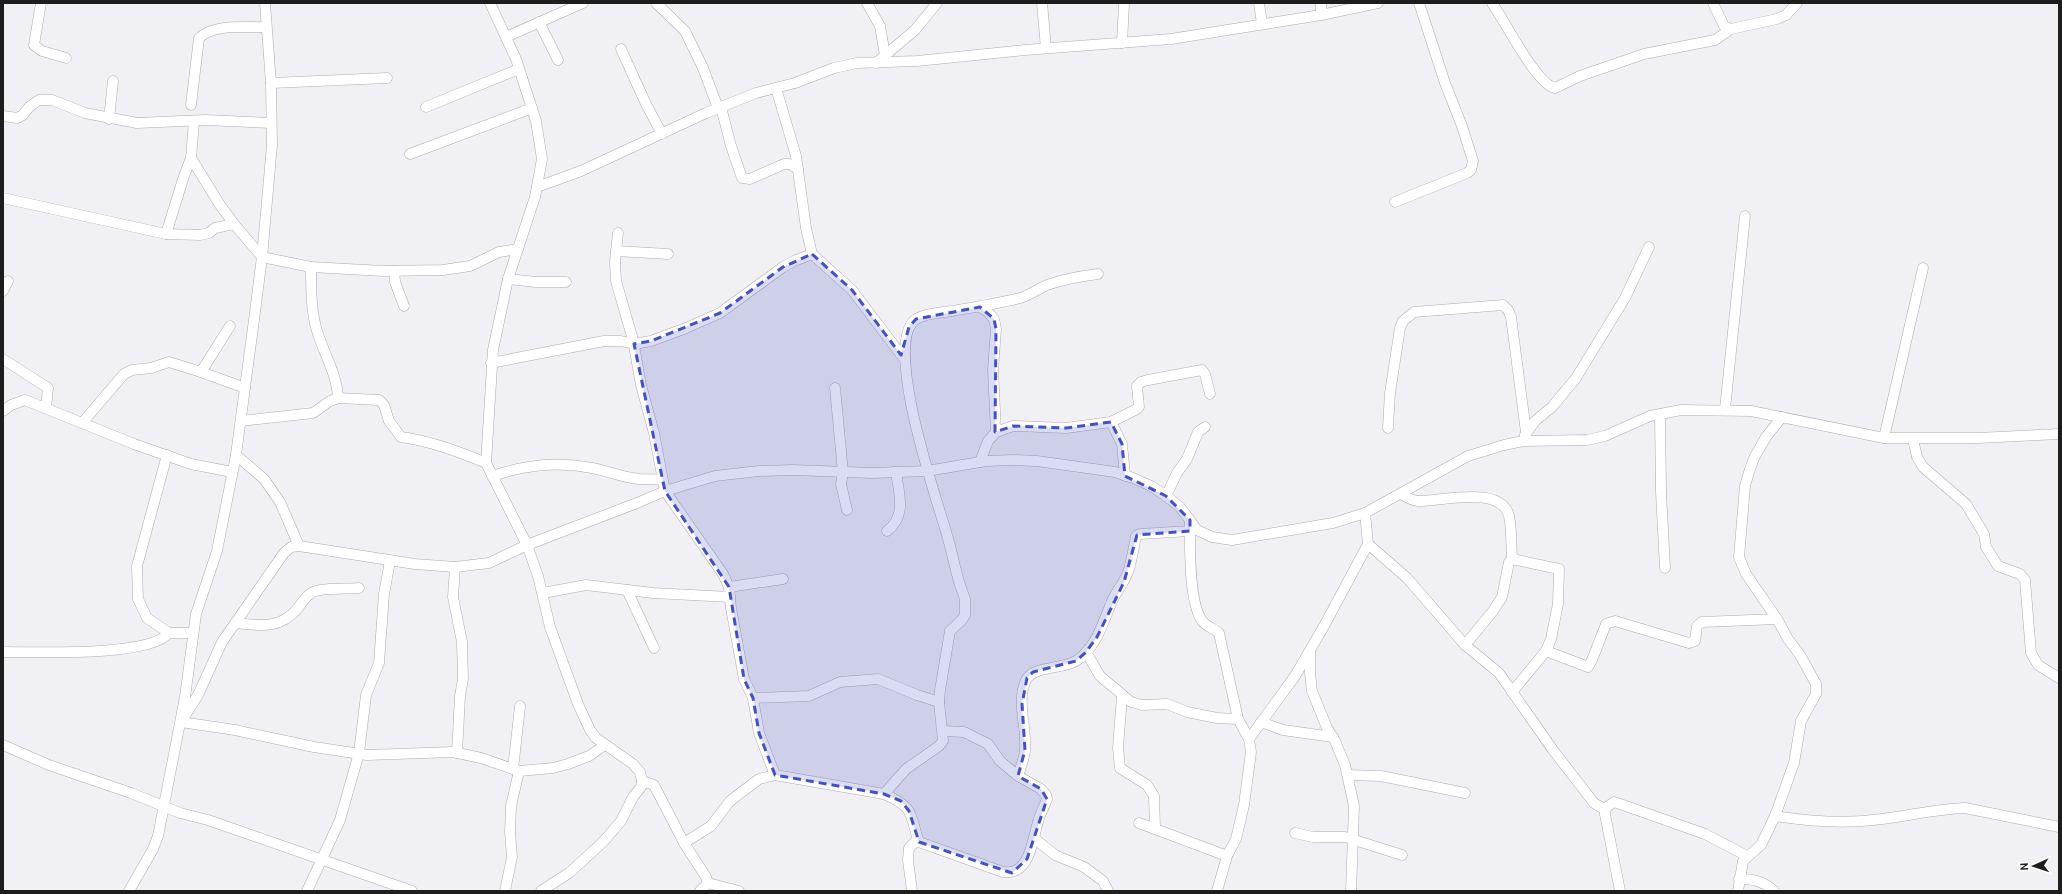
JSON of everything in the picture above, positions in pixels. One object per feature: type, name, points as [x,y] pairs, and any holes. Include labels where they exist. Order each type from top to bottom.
[{"type":"street","points":[[41,3],[34,46],[66,58]]},
{"type":"street","points":[[129,891],[153,849],[164,807],[181,722],[196,614],[217,551],[236,455],[262,258],[272,145],[271,83],[265,3]]},
{"type":"street","points":[[490,3],[519,69],[532,108],[542,159],[537,187],[508,279],[491,363],[486,463],[527,545],[543,593],[550,627],[578,704],[590,730],[596,738],[633,764],[640,772],[642,780],[641,787],[633,796],[621,821],[603,842],[569,873],[541,891]]},
{"type":"street","points":[[506,37],[583,3]]},
{"type":"street","points":[[656,3],[685,31],[720,108],[742,178],[750,179],[784,164],[789,164],[798,169]]},
{"type":"street","points":[[868,3],[880,26],[885,55]]},
{"type":"street","points":[[876,63],[915,30],[937,3]]},
{"type":"street","points":[[1042,3],[1046,48]]},
{"type":"street","points":[[1122,43],[1124,3]]},
{"type":"street","points":[[1259,3],[1262,24]]},
{"type":"street","points":[[1321,3],[1321,15]]},
{"type":"street","points":[[537,187],[581,170],[756,93],[795,83],[834,68],[857,63],[917,61],[1046,48],[1171,39],[1321,15],[1378,3]]},
{"type":"street","points":[[1395,202],[1467,173],[1471,170],[1473,161],[1445,83],[1419,3]]},
{"type":"street","points":[[1492,3],[1505,21],[1529,63],[1545,83],[1555,88],[1580,76],[1644,54],[1715,40],[1732,29],[1777,19],[1786,15],[1797,3]]},
{"type":"street","points":[[1713,3],[1724,26],[1732,29]]},
{"type":"street","points":[[539,22],[558,60]]},
{"type":"street","points":[[191,105],[199,38],[205,32],[213,29],[266,27]]},
{"type":"street","points":[[621,49],[646,104],[662,134]]},
{"type":"street","points":[[426,107],[519,69]]},
{"type":"street","points":[[271,83],[387,78]]},
{"type":"street","points":[[109,119],[113,81]]},
{"type":"street","points":[[776,88],[796,156],[812,254],[852,290],[905,360]]},
{"type":"street","points":[[3,116],[17,118],[23,115],[29,107],[39,100],[52,100],[85,113],[109,119],[137,123],[194,121],[271,123]]},
{"type":"street","points":[[410,154],[532,108]]},
{"type":"street","points":[[166,234],[191,158],[194,121]]},
{"type":"street","points":[[191,158],[220,205],[262,258],[311,267],[394,271],[443,270],[470,266],[499,252],[518,248]]},
{"type":"street","points":[[3,198],[166,234],[209,234],[215,228],[234,224]]},
{"type":"street","points":[[1725,409],[1745,216]]},
{"type":"street","points":[[618,233],[616,251],[616,281],[634,344],[641,384],[654,433],[665,491],[723,574],[730,592],[739,658],[744,679],[753,698],[759,733],[775,775]]},
{"type":"street","points":[[1524,436],[1535,421],[1552,407],[1576,378],[1625,298],[1649,247]]},
{"type":"street","points":[[616,251],[668,254]]},
{"type":"street","points":[[491,363],[604,341],[621,341],[634,344],[651,341],[720,313],[783,267],[794,260],[812,254]]},
{"type":"street","points":[[311,267],[312,298],[317,330],[338,383],[338,398]]},
{"type":"street","points":[[1884,438],[1923,268]]},
{"type":"street","points":[[394,271],[395,282],[404,306]]},
{"type":"street","points":[[884,794],[906,769],[941,744],[943,731],[939,702],[950,631],[962,620],[965,614],[965,603],[927,471],[913,414],[905,360],[907,333],[916,319],[926,315],[980,308],[1032,294],[1048,284],[1098,274]]},
{"type":"street","points":[[508,279],[536,282],[566,282]]},
{"type":"street","points":[[3,291],[8,281]]},
{"type":"street","points":[[1388,428],[1390,393],[1400,328],[1403,321],[1414,312],[1503,305],[1508,310],[1511,317],[1524,436]]},
{"type":"street","points":[[980,308],[988,312],[994,319],[996,329],[993,370],[996,432]]},
{"type":"street","points":[[201,372],[212,352],[230,326]]},
{"type":"street","points":[[3,359],[48,388],[46,408]]},
{"type":"street","points":[[82,423],[124,374],[132,370],[151,368],[169,362],[245,388]]},
{"type":"street","points":[[980,462],[988,441],[996,432],[1013,426],[1066,428],[1111,422],[1137,410],[1137,386],[1141,382],[1202,370],[1205,374],[1210,394]]},
{"type":"street","points":[[835,388],[843,472],[841,484],[847,510]]},
{"type":"street","points":[[241,421],[313,413],[330,401],[338,398],[379,400],[384,405],[389,421],[401,437],[423,440],[462,452],[486,463]]},
{"type":"street","points":[[3,411],[11,405],[25,400],[191,464],[232,472]]},
{"type":"street","points":[[181,722],[198,695],[222,642],[284,553],[291,547],[299,546],[390,561],[455,567],[489,564],[527,545],[665,491],[715,476],[743,472],[793,470],[872,474],[927,471],[980,462],[1037,461],[1115,472],[1151,486],[1180,507],[1198,530],[1221,540],[1232,540],[1333,523],[1365,513],[1468,456],[1524,436],[1587,440],[1605,436],[1660,414],[1681,410],[1725,409],[1751,411],[1884,438],[1978,438],[2059,434]]},
{"type":"street","points":[[1660,414],[1661,492],[1665,568]]},
{"type":"street","points":[[1738,891],[1743,861],[1761,844],[1775,816],[1794,764],[1801,721],[1816,694],[1816,684],[1777,619],[1746,574],[1738,551],[1745,486],[1748,472],[1766,437],[1782,417]]},
{"type":"street","points":[[1111,422],[1122,444],[1126,476]]},
{"type":"street","points":[[1166,496],[1177,473],[1187,458],[1198,432],[1205,427]]},
{"type":"street","points":[[1913,438],[1917,457],[1923,467],[1966,504],[1984,534],[1988,551],[1998,566],[2020,574],[2025,580],[2031,653],[2038,665],[2059,678]]},
{"type":"street","points":[[167,455],[136,566],[138,599],[147,618],[169,633],[193,633]]},
{"type":"street","points":[[236,455],[264,479],[280,502],[299,546]]},
{"type":"street","points":[[492,476],[520,467],[539,464],[567,464],[640,479],[662,480]]},
{"type":"street","points":[[887,531],[895,524],[900,514],[896,472]]},
{"type":"street","points":[[1401,494],[1418,501],[1463,497],[1489,498],[1499,502],[1505,508],[1508,515],[1512,559],[1509,562],[1502,597],[1465,645]]},
{"type":"street","points":[[1249,739],[1278,701],[1310,650],[1368,544],[1365,513]]},
{"type":"street","points":[[1190,520],[1190,567],[1196,609],[1203,622],[1219,633],[1238,719],[1249,739],[1251,752],[1244,805],[1236,839],[1227,856],[1216,890]]},
{"type":"street","points":[[1018,776],[1025,750],[1022,697],[1027,678],[1033,672],[1076,661],[1086,652],[1097,637],[1114,597],[1127,576],[1136,536],[1155,533],[1190,531]]},
{"type":"street","points":[[1368,544],[1407,578],[1465,645],[1499,673],[1553,750],[1594,803],[1604,809],[1620,891]]},
{"type":"street","points":[[1512,559],[1560,570],[1558,604],[1551,639],[1546,651],[1512,692]]},
{"type":"street","points":[[307,891],[340,820],[359,753],[366,695],[379,663],[384,594],[390,561]]},
{"type":"street","points":[[455,567],[453,597],[462,642],[463,678],[460,696],[457,753]]},
{"type":"street","points":[[543,593],[586,585],[627,590],[730,592],[784,579]]},
{"type":"street","points":[[236,623],[267,626],[293,614],[307,597],[316,591],[359,588]]},
{"type":"street","points":[[627,590],[654,648]]},
{"type":"street","points":[[1546,651],[1588,667],[1606,624],[1610,622],[1615,621],[1689,643],[1695,641],[1697,626],[1702,622],[1777,619]]},
{"type":"street","points":[[3,652],[82,652],[111,650],[158,641],[169,633]]},
{"type":"street","points":[[1310,650],[1312,691],[1348,775],[1354,806],[1351,891]]},
{"type":"street","points":[[1086,652],[1100,676],[1131,702],[1142,705],[1167,704],[1187,712],[1217,718],[1238,719]]},
{"type":"street","points":[[753,698],[809,696],[819,693],[834,684],[871,678],[878,679],[917,696],[939,702]]},
{"type":"street","points":[[1122,696],[1118,748],[1120,768],[1147,785],[1154,796],[1155,828]]},
{"type":"street","points":[[505,891],[512,857],[510,832],[511,806],[516,770],[520,706]]},
{"type":"street","points":[[181,722],[235,730],[314,747],[359,753],[399,754],[442,751],[457,753],[481,758],[516,770],[552,768],[568,764],[589,756],[605,745]]},
{"type":"street","points":[[1262,722],[1283,730],[1333,737]]},
{"type":"street","points":[[912,891],[908,860],[909,848],[914,843],[919,842],[1012,873],[1018,870],[1027,859],[1035,838],[1046,795],[1000,762],[988,744],[964,732],[943,731]]},
{"type":"street","points":[[3,745],[49,765],[132,793],[164,807],[412,891]]},
{"type":"street","points":[[684,843],[711,826],[730,801],[759,779],[775,775],[884,794],[901,801],[914,820],[919,842]]},
{"type":"street","points":[[1348,775],[1381,776],[1465,793]]},
{"type":"street","points":[[642,780],[654,785],[684,843],[708,883],[739,891]]},
{"type":"street","points":[[1604,809],[1614,802],[1705,834],[1747,856]]},
{"type":"street","points":[[1775,816],[1833,823],[1873,820],[1950,808],[1965,808],[2059,826]]},
{"type":"street","points":[[1139,823],[1227,856]]},
{"type":"street","points":[[1295,833],[1313,837],[1345,836],[1402,855]]},
{"type":"street","points":[[1035,838],[1055,855],[1084,867],[1103,881],[1107,891]]},
{"type":"street","points":[[1739,879],[1755,879],[1766,883],[1774,891]]},
{"type":"street","points":[[700,891],[708,883]]},
{"type":"highlighted area","points":[[812,254],[852,290],[901,355],[909,327],[916,319],[980,307],[994,319],[996,329],[995,432],[1013,426],[1066,428],[1111,422],[1122,444],[1125,476],[1166,496],[1190,520],[1190,531],[1137,535],[1124,582],[1097,637],[1086,652],[1076,661],[1033,672],[1027,678],[1022,704],[1025,750],[1018,776],[1041,789],[1047,799],[1027,859],[1012,873],[919,842],[909,811],[901,801],[884,794],[775,775],[759,733],[753,698],[744,679],[729,587],[665,491],[634,344],[651,341],[720,313],[783,267]]}]
